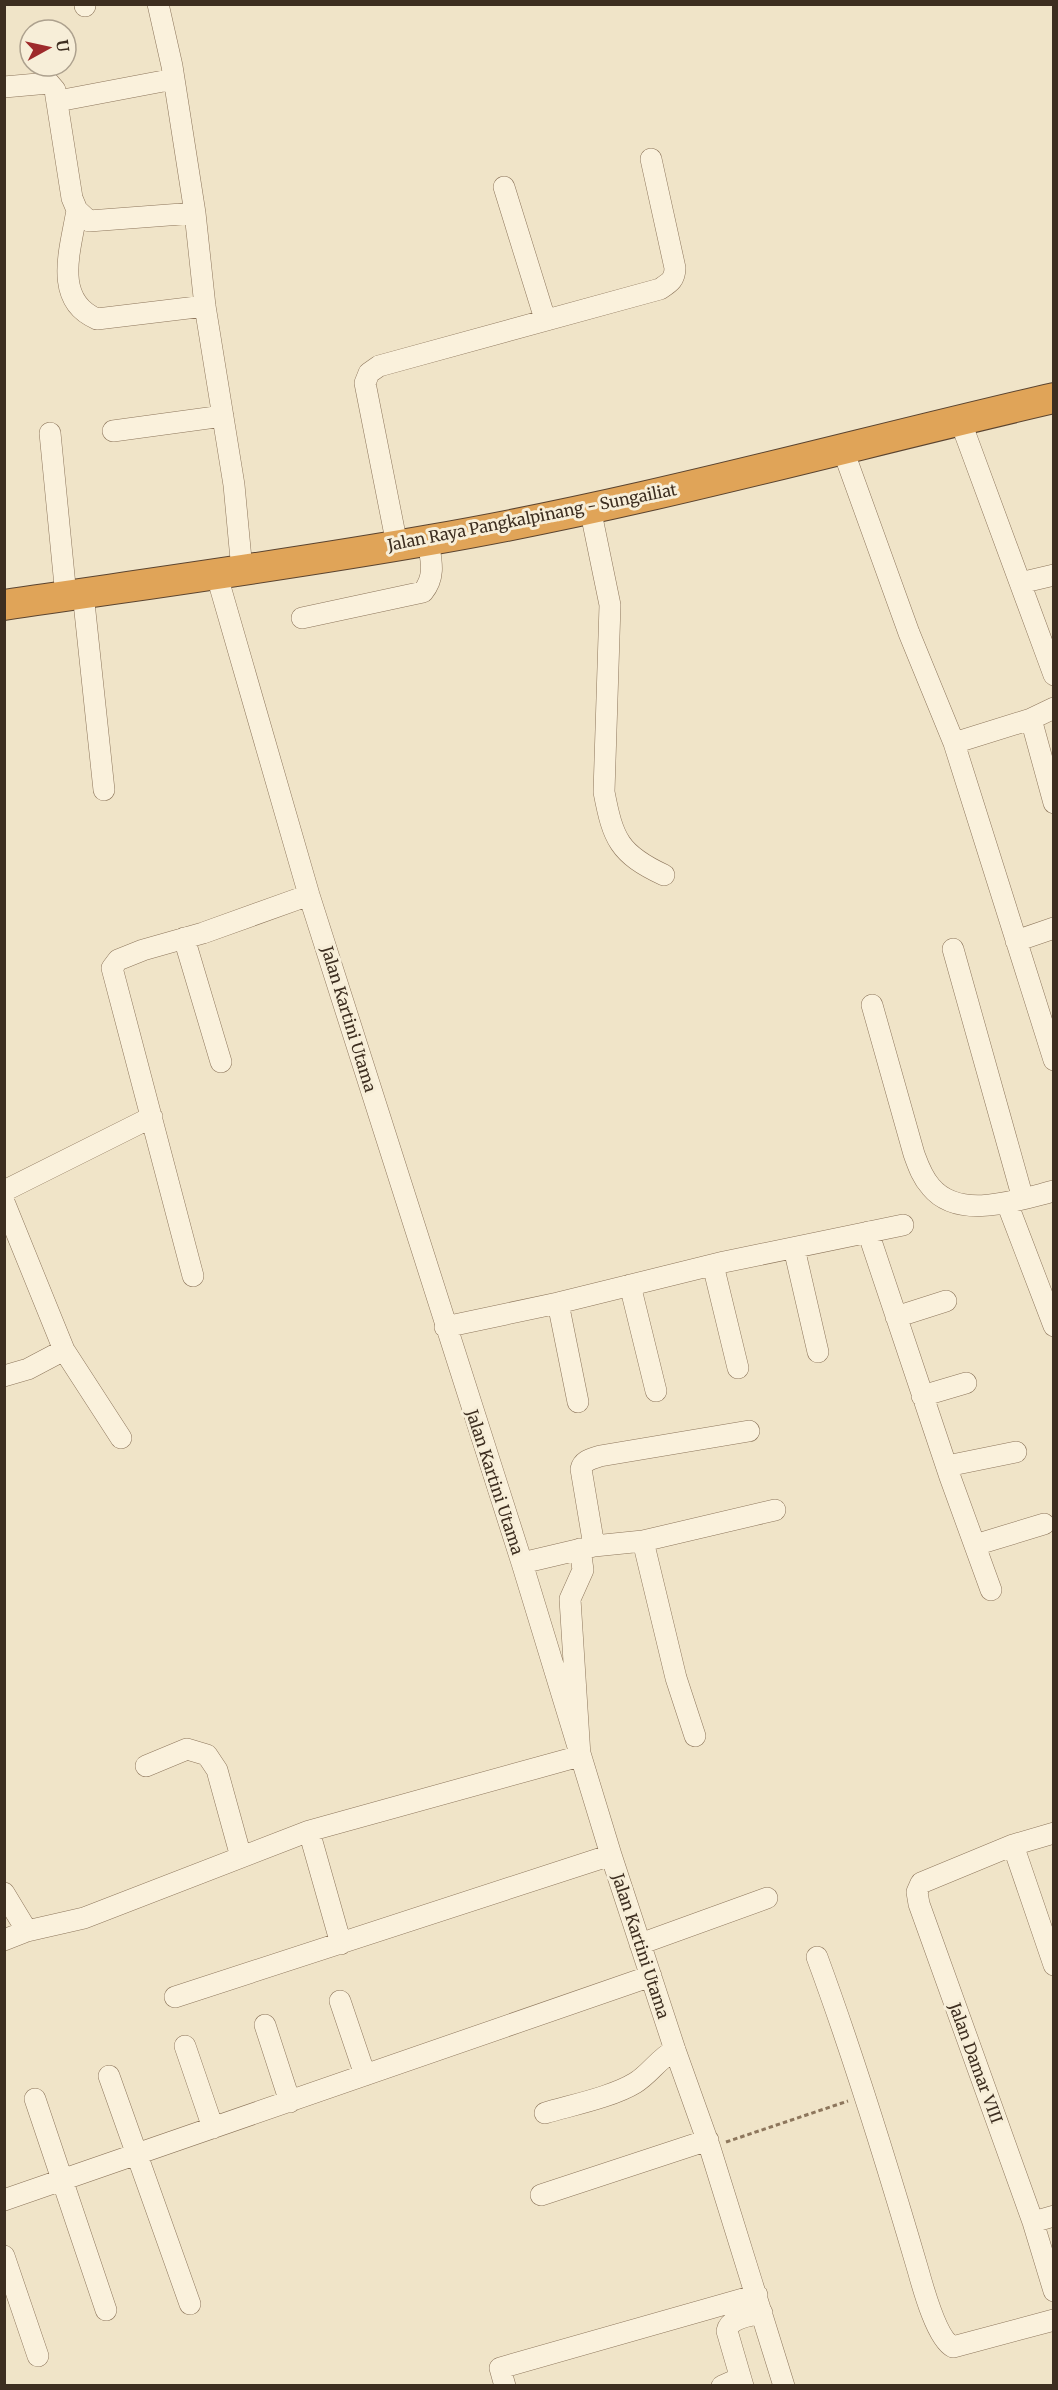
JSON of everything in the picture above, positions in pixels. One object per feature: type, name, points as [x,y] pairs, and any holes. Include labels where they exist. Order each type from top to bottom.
[{"type":"highway","name":"Jalan Raya Pangkalpinang - Sungailiat","points":[[4,605],[230,573],[428,541],[590,508],[843,450],[1053,398]]},
{"type":"street","name":"Jalan Kartini Utama","points":[[158,4],[174,80],[195,213],[205,306],[234,485],[230,573],[309,895],[522,1563],[611,1855],[675,2050],[709,2144],[784,2385]]},
{"type":"street","points":[[58,101],[174,80]]},
{"type":"street","points":[[4,87],[49,83],[56,90],[72,198],[77,210],[89,221],[195,213]]},
{"type":"street","points":[[397,545],[365,383],[369,373],[379,366],[660,289],[670,282],[675,276],[675,267],[651,159]]},
{"type":"street","points":[[504,188],[545,319]]},
{"type":"street","points":[[77,210],[67,282],[75,304],[85,314],[97,319],[205,306]]},
{"type":"street","points":[[113,431],[223,416]]},
{"type":"street","points":[[960,420],[1053,675]]},
{"type":"street","points":[[50,433],[104,790]]},
{"type":"street","points":[[843,450],[909,633],[954,743],[1053,1060]]},
{"type":"street","points":[[590,508],[610,605],[604,792],[609,815],[624,850],[639,864],[664,876]]},
{"type":"street","points":[[302,618],[423,592],[430,583],[433,573],[428,541]]},
{"type":"street","points":[[1020,583],[1053,575]]},
{"type":"street","points":[[954,743],[1031,719],[1053,708]]},
{"type":"street","points":[[1031,719],[1053,803]]},
{"type":"street","points":[[193,1276],[112,968],[118,960],[309,895]]},
{"type":"street","points":[[1016,941],[1053,928]]},
{"type":"street","points":[[184,938],[221,1062]]},
{"type":"street","points":[[953,949],[1015,1201],[1052,1315]]},
{"type":"street","points":[[872,1005],[914,1154],[930,1187],[949,1202],[966,1205],[1015,1201],[1053,1191]]},
{"type":"street","points":[[4,1191],[152,1118]]},
{"type":"street","points":[[4,1202],[64,1350],[121,1438]]},
{"type":"street","points":[[445,1327],[713,1265],[903,1225]]},
{"type":"street","points":[[868,1232],[922,1396],[991,1590]]},
{"type":"street","points":[[795,1248],[818,1352]]},
{"type":"street","points":[[713,1265],[738,1368]]},
{"type":"street","points":[[630,1285],[656,1391]]},
{"type":"street","points":[[896,1317],[946,1301]]},
{"type":"street","points":[[558,1302],[578,1402]]},
{"type":"street","points":[[4,1376],[28,1369],[64,1350]]},
{"type":"street","points":[[922,1396],[966,1383]]},
{"type":"street","points":[[4,1940],[27,1931],[84,1918],[309,1831],[580,1756],[570,1606],[571,1592],[583,1570],[587,1547],[582,1464],[600,1456],[749,1431]]},
{"type":"street","points":[[947,1466],[1016,1452]]},
{"type":"street","points":[[522,1563],[587,1547],[642,1541],[775,1510]]},
{"type":"street","points":[[975,1545],[1044,1524]]},
{"type":"street","points":[[642,1541],[676,1678],[695,1736]]},
{"type":"street","points":[[146,1766],[187,1749],[207,1755],[217,1770],[241,1857]]},
{"type":"street","points":[[309,1831],[341,1944]]},
{"type":"street","points":[[1053,1833],[1013,1845],[1053,1965]]},
{"type":"street","name":"Jalan Damar VIII","points":[[1013,1845],[921,1883],[917,1892],[919,1904],[1033,2223],[1053,2291]]},
{"type":"street","points":[[175,1997],[611,1855]]},
{"type":"street","points":[[4,1893],[27,1931]]},
{"type":"street","points":[[640,1944],[767,1898]]},
{"type":"street","points":[[817,1957],[866,2094],[923,2286],[947,2344],[953,2347],[1053,2320]]},
{"type":"street","points":[[4,2200],[651,1976]]},
{"type":"street","points":[[340,2001],[365,2075]]},
{"type":"street","points":[[265,2025],[290,2102]]},
{"type":"street","points":[[185,2046],[213,2128]]},
{"type":"street","points":[[545,2113],[635,2083],[664,2056],[675,2050]]},
{"type":"street","points":[[109,2076],[190,2304]]},
{"type":"street","points":[[35,2099],[106,2310]]},
{"type":"street","points":[[541,2195],[709,2144]]},
{"type":"street","points":[[1033,2223],[1053,2216]]},
{"type":"street","points":[[4,2256],[38,2356]]},
{"type":"street","points":[[735,2383],[727,2338],[728,2325],[759,2304]]},
{"type":"street","points":[[505,2385],[500,2368],[759,2304]]},
{"type":"path","points":[[709,2144],[866,2094]]}]
